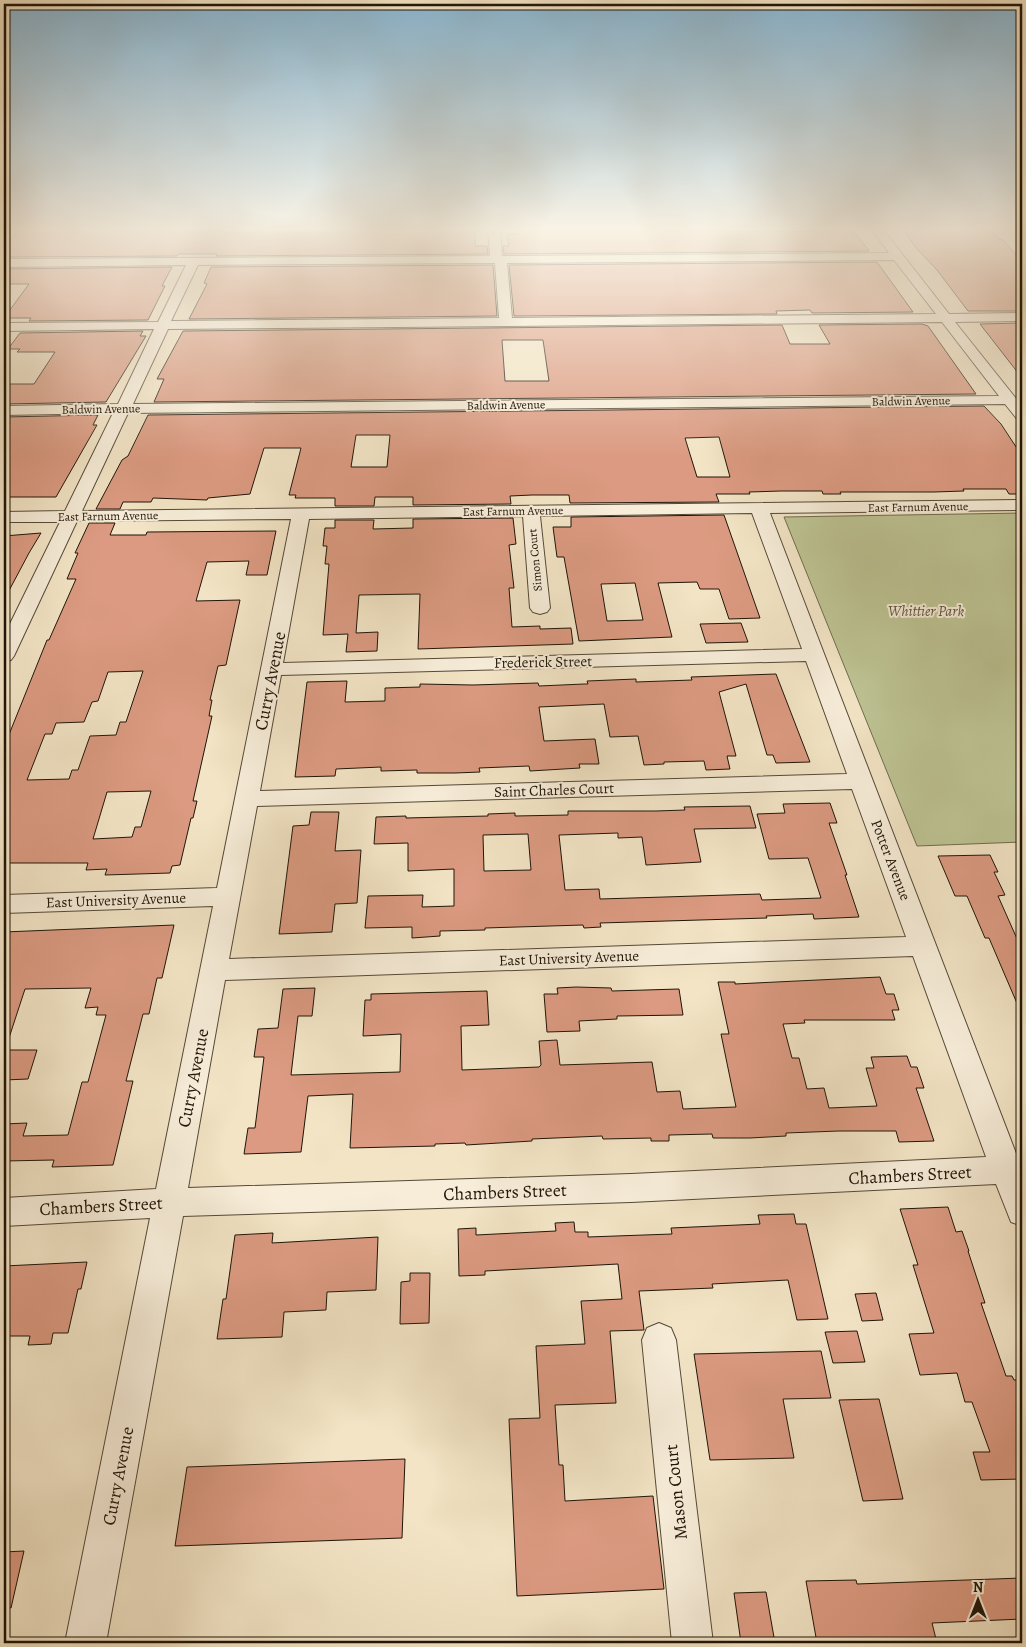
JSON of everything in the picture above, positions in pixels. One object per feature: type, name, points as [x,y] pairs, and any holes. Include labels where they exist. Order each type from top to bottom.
[{"type":"street","points":[[4,656],[174,304]]},
{"type":"street","points":[[504,304],[506,322]]},
{"type":"street","points":[[934,304],[1022,416]]},
{"type":"street","points":[[4,327],[1022,317]]},
{"type":"street","name":"Baldwin Avenue","points":[[4,410],[1009,400]]},
{"type":"street","name":"East Farnum Avenue","points":[[4,517],[1022,505]]},
{"type":"street","name":"Potter Avenue","points":[[759,508],[1022,1212]]},
{"type":"street","name":"Simon Court","points":[[531,511],[540,608]]},
{"type":"street","name":"Curry Avenue","points":[[85,1643],[302,514]]},
{"type":"street","name":"Frederick Street","points":[[273,669],[814,655]]},
{"type":"street","name":"Saint Charles Court","points":[[247,799],[862,782]]},
{"type":"street","name":"East University Avenue","points":[[4,904],[228,897]]},
{"type":"street","name":"East University Avenue","points":[[214,970],[924,946]]},
{"type":"street","name":"Chambers Street","points":[[4,1212],[169,1203],[631,1188],[1007,1170]]},
{"type":"street","name":"Mason Court","points":[[659,1340],[693,1643]]},
{"type":"green space","name":"Whittier Park","points":[[1022,513],[1022,842],[917,846],[784,517]]},
{"type":"building","points":[[14,304],[156,304],[148,320],[29,321],[31,318],[4,318]]},
{"type":"building","points":[[197,304],[496,304],[497,316],[189,319]]},
{"type":"building","points":[[513,304],[907,304],[913,312],[812,313],[810,310],[776,311],[777,314],[514,316]]},
{"type":"building","points":[[963,304],[1022,304],[1022,311],[968,311]]},
{"type":"building","points":[[1022,323],[1022,378],[980,324]]},
{"type":"building","points":[[922,324],[928,326],[976,394],[154,402],[164,379],[157,379],[183,331],[782,325],[790,344],[830,344],[819,325]],"holes":[[[502,340],[543,340],[549,381],[505,381]]]},
{"type":"building","points":[[143,331],[140,336],[146,336],[106,402],[4,404],[4,384],[34,384],[55,352],[17,352],[20,349],[8,349],[20,333]]},
{"type":"building","points":[[984,406],[1001,424],[1022,456],[1022,494],[1009,494],[1006,489],[963,489],[964,491],[934,492],[840,492],[841,494],[823,494],[822,491],[781,491],[749,492],[750,494],[716,494],[719,502],[570,503],[569,495],[532,495],[510,496],[511,504],[413,505],[413,497],[375,497],[374,506],[335,506],[335,498],[295,498],[296,495],[289,495],[301,448],[264,448],[250,494],[208,498],[207,500],[153,498],[151,502],[123,502],[120,509],[96,509],[122,460],[128,456],[148,415]],"holes":[[[356,435],[390,435],[387,467],[351,467]],[[719,437],[730,477],[697,477],[685,438]]]},
{"type":"building","points":[[98,415],[93,425],[97,425],[56,497],[4,497],[4,417]]},
{"type":"building","points":[[724,515],[760,618],[729,619],[719,589],[700,589],[697,582],[658,583],[672,637],[579,641],[564,557],[557,557],[553,527],[571,527],[571,517]],"holes":[[[635,583],[643,620],[607,621],[601,584]]]},
{"type":"building","points":[[513,518],[516,544],[509,545],[514,588],[509,588],[512,627],[540,626],[540,629],[571,628],[573,644],[418,649],[420,594],[359,595],[356,633],[378,632],[377,651],[346,652],[348,634],[323,635],[329,564],[325,564],[327,546],[323,546],[325,528],[335,528],[335,520],[374,520],[373,529],[413,528],[413,519]]},
{"type":"building","points":[[89,523],[115,523],[110,535],[146,535],[147,532],[276,531],[267,575],[246,575],[249,561],[207,562],[196,601],[240,600],[226,665],[218,666],[210,700],[212,700],[209,716],[212,716],[193,801],[197,801],[193,818],[191,818],[180,865],[172,866],[170,873],[105,875],[107,869],[86,870],[88,863],[4,863],[4,747],[47,640],[49,640],[76,579],[67,579],[78,553],[75,553]],"holes":[[[143,671],[126,722],[120,722],[116,735],[90,736],[78,770],[72,770],[69,779],[27,780],[45,734],[52,734],[56,723],[84,722],[92,702],[98,701],[108,672]],[[151,791],[141,827],[135,827],[132,837],[93,839],[107,792]]]},
{"type":"building","points":[[41,533],[29,553],[4,600],[4,536]]},
{"type":"building","points":[[741,623],[748,642],[706,643],[700,624]]},
{"type":"building","points":[[776,674],[810,762],[776,763],[773,755],[767,755],[746,684],[719,692],[736,756],[727,756],[730,769],[706,770],[704,761],[664,762],[664,764],[644,765],[638,736],[610,737],[604,704],[539,707],[544,741],[595,739],[599,764],[579,764],[580,768],[530,771],[529,766],[479,768],[480,772],[455,773],[417,773],[417,770],[381,771],[381,767],[336,769],[335,776],[295,777],[307,682],[347,681],[345,702],[385,701],[385,688],[420,687],[420,684],[538,683],[539,686],[588,684],[587,681],[636,679],[636,682],[692,680],[691,677]]},
{"type":"building","points":[[830,803],[837,823],[829,823],[859,917],[814,919],[813,914],[766,916],[767,918],[600,923],[601,927],[584,928],[583,925],[485,928],[485,930],[440,931],[440,936],[412,938],[412,927],[365,928],[368,896],[423,895],[422,907],[454,906],[454,869],[408,871],[408,843],[374,844],[376,817],[488,816],[488,814],[515,813],[515,816],[568,815],[568,811],[656,811],[685,810],[684,807],[750,806],[756,828],[694,829],[701,862],[646,865],[642,837],[618,838],[618,833],[559,835],[565,890],[599,889],[600,899],[760,894],[762,900],[821,898],[808,858],[769,859],[757,814],[785,813],[783,804]],"holes":[[[528,834],[531,870],[484,871],[483,835]]]},
{"type":"building","points":[[311,812],[339,812],[335,851],[361,850],[357,903],[335,904],[332,932],[279,934],[293,826],[309,825]]},
{"type":"building","points":[[990,855],[998,872],[994,872],[1005,895],[998,896],[1022,950],[1022,1015],[989,938],[985,938],[967,896],[955,896],[938,856]]},
{"type":"building","points":[[174,925],[162,978],[157,978],[149,1014],[143,1014],[126,1081],[133,1081],[113,1165],[52,1167],[54,1160],[4,1161],[4,1124],[27,1123],[23,1136],[68,1135],[82,1082],[88,1082],[106,1015],[96,1015],[98,1007],[85,1008],[91,988],[25,989],[7,1044],[4,1043],[4,932]]},
{"type":"building","points":[[880,977],[886,994],[894,994],[899,1010],[892,1010],[895,1020],[804,1020],[805,1023],[783,1024],[792,1058],[799,1058],[807,1089],[824,1088],[829,1108],[877,1106],[866,1068],[874,1068],[871,1057],[907,1056],[911,1067],[917,1067],[924,1088],[916,1088],[934,1141],[899,1142],[896,1131],[839,1131],[786,1133],[786,1136],[750,1138],[713,1138],[712,1134],[669,1135],[669,1141],[651,1141],[651,1138],[603,1139],[602,1136],[532,1139],[532,1141],[466,1145],[465,1143],[435,1144],[435,1146],[350,1148],[353,1094],[308,1096],[301,1152],[244,1154],[248,1128],[255,1128],[264,1057],[254,1057],[258,1029],[278,1028],[283,989],[315,988],[312,1016],[298,1016],[291,1075],[400,1072],[401,1034],[363,1036],[365,1000],[371,1000],[371,994],[487,991],[489,1025],[461,1026],[462,1070],[539,1067],[541,1065],[539,1041],[557,1040],[560,1065],[652,1062],[657,1092],[680,1091],[683,1109],[736,1107],[721,1034],[729,1034],[718,982],[735,982],[735,984]]},
{"type":"building","points":[[557,988],[611,988],[612,991],[679,989],[683,1015],[617,1016],[617,1019],[579,1021],[580,1031],[547,1032],[544,994],[558,994]]},
{"type":"building","points":[[8,1050],[37,1050],[28,1079],[4,1080],[4,1063]]},
{"type":"building","points":[[948,1207],[956,1232],[962,1231],[969,1251],[985,1303],[981,1303],[1006,1376],[1012,1376],[1014,1380],[1022,1380],[1022,1479],[981,1480],[973,1452],[990,1452],[972,1402],[965,1402],[957,1373],[920,1375],[909,1334],[934,1333],[913,1265],[918,1265],[900,1209]]},
{"type":"building","points":[[794,1214],[796,1224],[806,1224],[828,1319],[797,1320],[788,1280],[712,1284],[713,1288],[639,1291],[644,1330],[610,1331],[616,1403],[555,1405],[559,1465],[563,1465],[565,1501],[653,1496],[664,1589],[517,1596],[509,1419],[540,1418],[536,1346],[585,1344],[581,1301],[622,1299],[618,1264],[485,1271],[485,1275],[459,1276],[458,1229],[476,1228],[476,1235],[556,1231],[555,1223],[574,1222],[575,1232],[588,1232],[588,1237],[672,1234],[671,1228],[760,1224],[758,1215]]},
{"type":"building","points":[[273,1233],[272,1243],[378,1237],[376,1290],[327,1292],[326,1310],[284,1312],[282,1337],[217,1339],[223,1299],[226,1299],[235,1235]]},
{"type":"building","points":[[87,1262],[81,1289],[78,1289],[68,1333],[53,1333],[51,1344],[28,1345],[30,1336],[4,1336],[4,1266]]},
{"type":"building","points":[[410,1273],[430,1273],[429,1323],[400,1324],[401,1282],[410,1281]]},
{"type":"building","points":[[876,1293],[883,1320],[862,1321],[855,1294]]},
{"type":"building","points":[[857,1331],[865,1362],[833,1363],[825,1332]]},
{"type":"building","points":[[821,1351],[831,1398],[783,1399],[794,1458],[710,1460],[694,1354]]},
{"type":"building","points":[[879,1399],[903,1499],[863,1501],[839,1400]]},
{"type":"building","points":[[405,1459],[402,1538],[175,1546],[187,1467]]},
{"type":"building","points":[[24,1551],[11,1608],[4,1607],[4,1552]]},
{"type":"building","points":[[1022,1578],[1022,1619],[932,1623],[937,1643],[817,1643],[806,1581],[856,1580],[857,1584]]},
{"type":"building","points":[[766,1592],[775,1643],[741,1643],[734,1593]]}]
